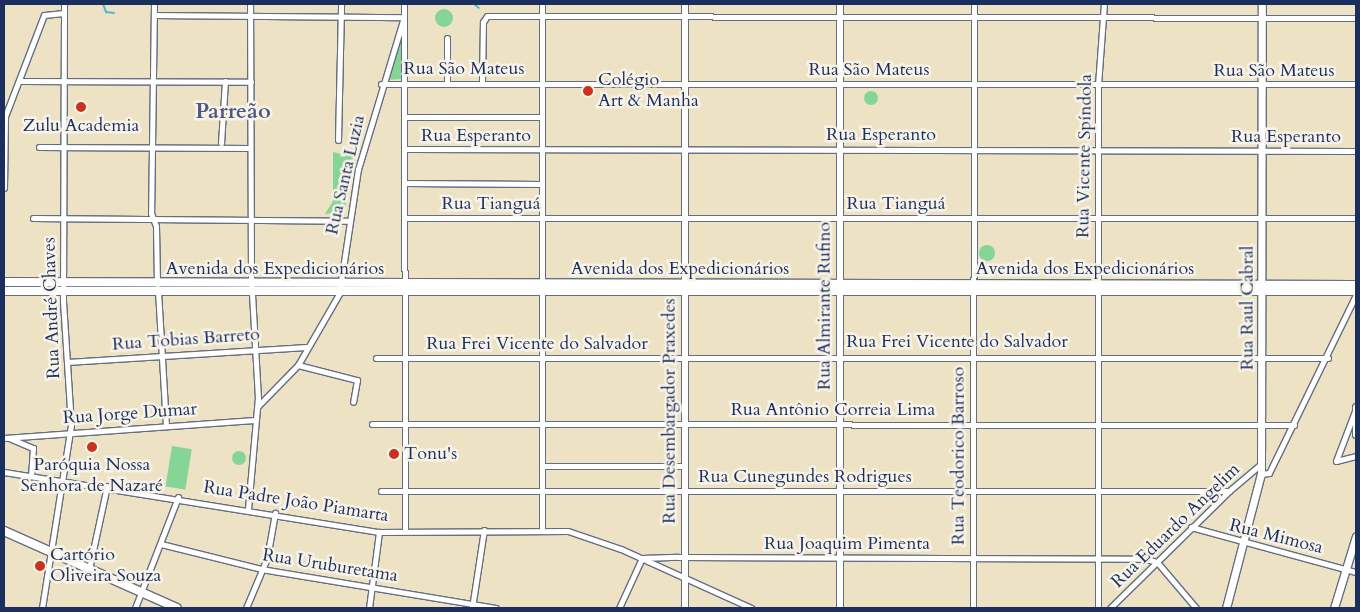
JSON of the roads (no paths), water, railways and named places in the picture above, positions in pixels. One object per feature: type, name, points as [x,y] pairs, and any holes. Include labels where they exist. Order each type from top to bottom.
[{"type":"main road","name":"Rua Raul Cabral","points":[[1226,608],[1245,542],[1262,464],[1262,4]]},
{"type":"main road","name":"Avenida dos Expedicionários","points":[[4,282],[63,288]]},
{"type":"main road","name":"Avenida dos Expedicionários","points":[[1263,288],[1356,284]]},
{"type":"main road","name":"Avenida dos Expedicionários","points":[[4,291],[157,287],[1098,287],[1263,288],[1356,291]]},
{"type":"main road","points":[[1356,409],[1356,434]]},
{"type":"main road","points":[[4,531],[178,608]]},
{"type":"main road","points":[[1334,608],[1356,541]]},
{"type":"street","name":"Rua André Chaves","points":[[42,608],[70,432],[63,288],[62,218],[64,4]]},
{"type":"street","points":[[154,4],[152,148],[157,287],[166,426]]},
{"type":"street","points":[[248,509],[254,420],[258,406],[252,288],[250,4]]},
{"type":"street","points":[[338,140],[341,4]]},
{"type":"street","points":[[404,4],[406,117],[404,287],[405,531]]},
{"type":"street","points":[[542,4],[542,531]]},
{"type":"street","name":"Rua Desembargador Praxedes","points":[[685,4],[685,608]]},
{"type":"street","name":"Rua Almirante Rufino","points":[[840,4],[840,608]]},
{"type":"street","name":"Rua Teodorico Barroso","points":[[973,608],[972,83],[974,4]]},
{"type":"street","name":"Rua Vicente Spíndola","points":[[1098,608],[1098,85],[1104,4]]},
{"type":"street","points":[[4,188],[4,117],[21,81],[44,15],[64,13]]},
{"type":"street","points":[[154,16],[404,17]]},
{"type":"street","points":[[482,83],[483,22],[492,16],[1356,18]]},
{"type":"street","name":"Rua Santa Luzia","points":[[258,406],[298,365],[340,288],[347,221],[381,84],[404,17]]},
{"type":"street","points":[[446,38],[447,83]]},
{"type":"street","points":[[21,81],[153,80],[251,82]]},
{"type":"street","points":[[221,143],[225,81]]},
{"type":"street","name":"Rua São Mateus","points":[[381,84],[1356,84]]},
{"type":"street","points":[[406,117],[542,118]]},
{"type":"street","points":[[39,147],[250,148]]},
{"type":"street","name":"Rua Esperanto","points":[[406,149],[1356,151]]},
{"type":"street","points":[[406,184],[542,184]]},
{"type":"street","points":[[33,218],[251,218],[347,221]]},
{"type":"street","name":"Rua Tianguá","points":[[406,218],[1356,218]]},
{"type":"street","name":"Rua Eduardo Angelim","points":[[1261,474],[1269,473],[1328,358],[1356,295]]},
{"type":"street","name":"Rua Tobias Barreto","points":[[67,362],[307,347]]},
{"type":"street","name":"Rua Frei Vicente do Salvador","points":[[376,358],[840,355],[973,358],[1328,358]]},
{"type":"street","points":[[298,365],[357,380],[353,402]]},
{"type":"street","points":[[1356,409],[1336,462],[1356,456]]},
{"type":"street","name":"Rua Jorge Dumar","points":[[5,438],[254,420]]},
{"type":"street","name":"Rua Antônio Correia Lima","points":[[372,424],[685,423],[973,425],[1098,422],[1294,425]]},
{"type":"street","name":"Rua Jorge Dumar","points":[[5,438],[32,448],[31,474]]},
{"type":"street","name":"Rua Eduardo Angelim","points":[[1110,608],[1228,491],[1262,464]]},
{"type":"street","points":[[542,466],[684,466]]},
{"type":"street","name":"Rua Padre João Piamarta","points":[[4,472],[31,474],[178,497],[379,532],[568,531],[686,576],[751,608]]},
{"type":"street","points":[[90,569],[107,486]]},
{"type":"street","name":"Rua Cunegundes Rodrigues","points":[[381,491],[1228,491]]},
{"type":"street","points":[[135,608],[178,497]]},
{"type":"street","points":[[246,608],[261,569],[275,514]]},
{"type":"street","name":"Rua Mimosa","points":[[1192,527],[1356,572]]},
{"type":"street","points":[[472,606],[484,530]]},
{"type":"street","points":[[369,608],[379,532]]},
{"type":"street","name":"Rua Uruburetama","points":[[161,544],[261,569],[371,585],[472,606],[496,608]]},
{"type":"street","name":"Rua Padre João Piamarta","points":[[642,558],[686,557]]},
{"type":"street","name":"Rua Joaquim Pimenta","points":[[686,557],[1098,558],[1157,562]]},
{"type":"street","points":[[619,608],[642,558]]},
{"type":"street","points":[[1157,562],[1196,608]]},
{"type":"waterway","points":[[103,4],[106,12],[114,13]]},
{"type":"waterway","points":[[474,4],[479,8]]},
{"type":"place","name":"Colégio Art & Manha","points":[[588,91]]},
{"type":"place","name":"Zulu Academia","points":[[81,107]]},
{"type":"place","name":"Paróquia Nossa Senhora de Nazaré","points":[[92,447]]},
{"type":"place","name":"Tonu's","points":[[394,454]]},
{"type":"place","name":"Cartório Oliveira Souza","points":[[40,566]]},
{"type":"district","name":"Parreão","points":[[233,112]]}]
